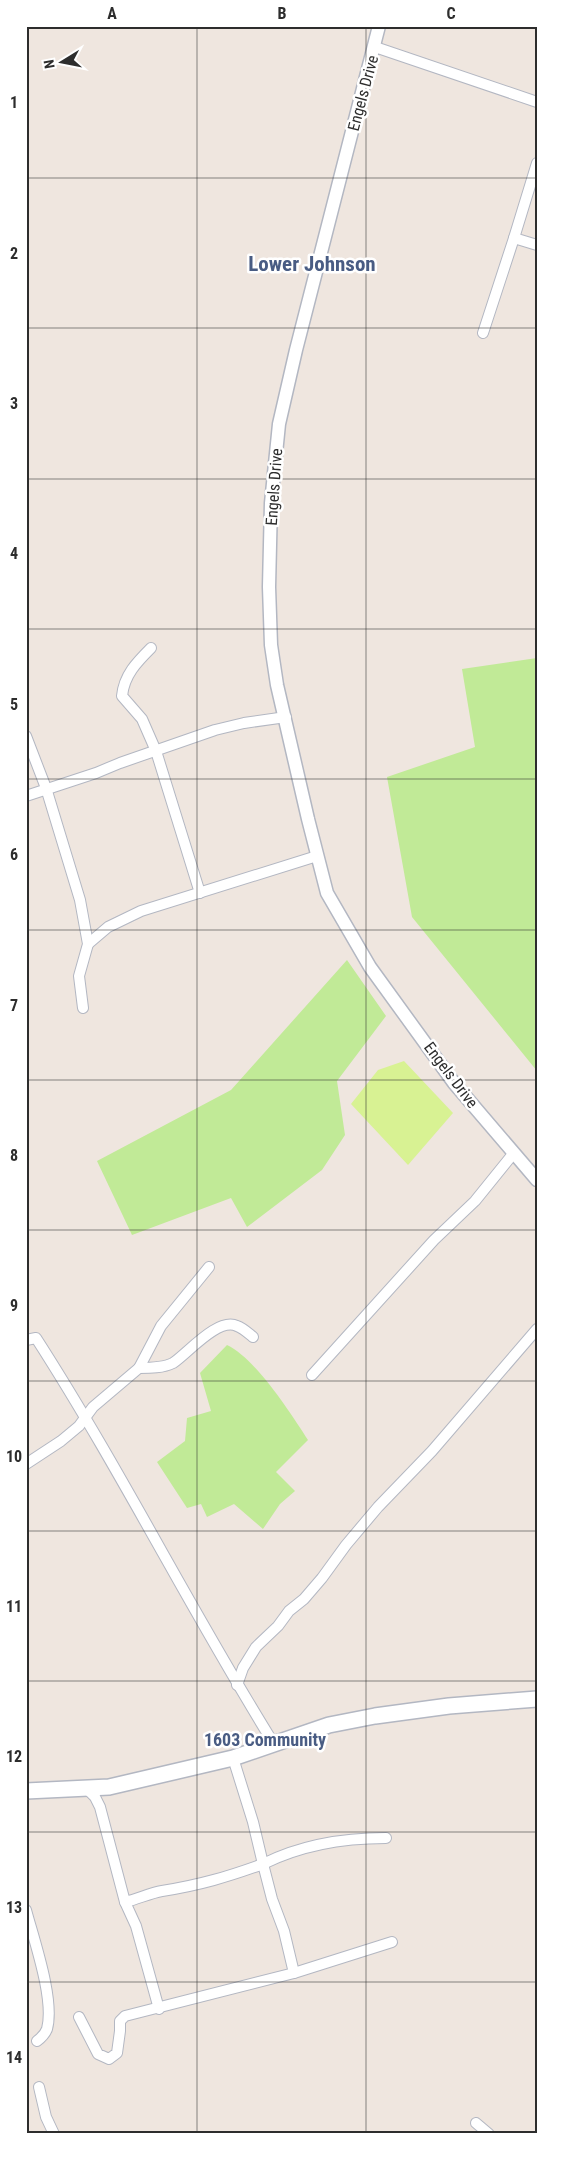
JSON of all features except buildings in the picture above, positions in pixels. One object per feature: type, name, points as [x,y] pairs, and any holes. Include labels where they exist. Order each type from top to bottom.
[{"type":"main road","points":[[26,1791],[110,1787],[233,1758],[329,1725],[375,1716],[449,1706],[537,1699]]},
{"type":"street","name":"Engels Drive","points":[[379,26],[310,294],[279,424],[270,504],[269,587],[271,645],[277,685],[327,893],[370,966],[454,1083],[537,1180]]},
{"type":"street","points":[[375,47],[537,102]]},
{"type":"street","points":[[483,333],[537,163]]},
{"type":"street","points":[[514,238],[537,245]]},
{"type":"street","points":[[151,648],[133,666],[123,688],[122,696],[142,719],[156,751],[200,893]]},
{"type":"street","points":[[26,796],[46,788],[96,774],[225,727],[244,722],[286,717]]},
{"type":"street","points":[[26,736],[46,788],[57,830],[80,900],[88,944],[79,976],[83,1008]]},
{"type":"street","points":[[88,944],[108,927],[141,911],[317,856]]},
{"type":"street","points":[[312,1375],[434,1240],[475,1201],[513,1154]]},
{"type":"street","points":[[26,1464],[66,1438],[79,1426],[93,1407],[139,1368],[161,1326],[209,1267]]},
{"type":"street","points":[[139,1368],[156,1368],[171,1364],[208,1334],[227,1324],[236,1325],[253,1336]]},
{"type":"street","points":[[237,1684],[243,1668],[256,1647],[278,1626],[289,1611],[304,1599],[378,1507],[432,1451],[537,1330]]},
{"type":"street","points":[[26,1340],[36,1338],[86,1416],[237,1684],[274,1744]]},
{"type":"street","points":[[233,1758],[254,1822],[272,1899],[284,1931],[294,1973]]},
{"type":"street","points":[[86,1788],[95,1797],[100,1807],[125,1902],[136,1926],[159,2009]]},
{"type":"street","points":[[125,1902],[162,1891],[176,1890],[222,1879],[263,1864],[296,1849],[353,1838],[386,1838]]},
{"type":"street","points":[[26,1910],[47,1996],[49,2014],[46,2032],[38,2042]]},
{"type":"street","points":[[79,2016],[98,2054],[109,2059],[117,2053],[120,2021],[125,2016],[159,2009],[294,1973],[392,1942]]},
{"type":"street","points":[[39,2087],[46,2117],[54,2134]]},
{"type":"street","points":[[476,2124],[489,2134]]},
{"type":"green space","points":[[537,658],[537,1071],[412,917],[387,777],[475,747],[462,669]]},
{"type":"green space","points":[[347,960],[386,1016],[337,1081],[345,1135],[322,1170],[247,1227],[231,1198],[132,1235],[97,1161],[231,1090]]},
{"type":"green space","points":[[404,1061],[453,1113],[408,1165],[351,1104],[378,1070]]},
{"type":"green space","points":[[227,1345],[249,1361],[260,1373],[282,1401],[308,1440],[276,1472],[295,1491],[280,1504],[263,1529],[234,1504],[207,1517],[201,1504],[187,1508],[157,1462],[185,1441],[187,1418],[211,1411],[200,1373]]},
{"type":"district","name":"Lower Johnson","points":[[312,264]]},
{"type":"district","name":"1603 Community","points":[[265,1739]]}]
